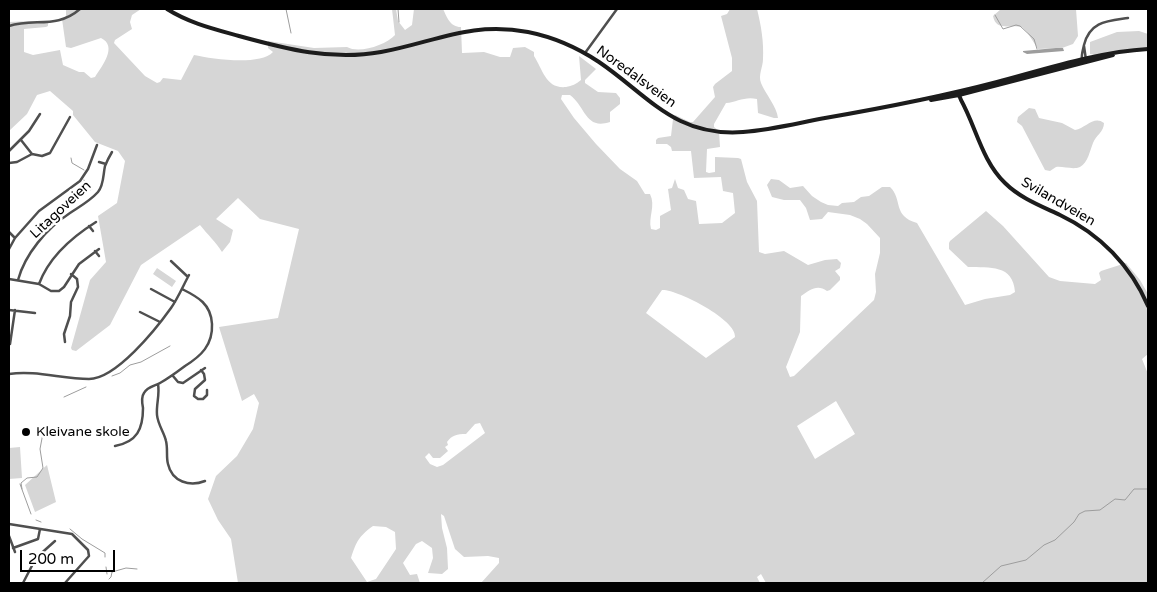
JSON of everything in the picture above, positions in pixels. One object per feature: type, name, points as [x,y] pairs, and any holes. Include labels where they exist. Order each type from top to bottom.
[{"type":"main road","name":"Noredalsveien","points":[[167,9],[190,21],[207,27],[288,49],[319,54],[372,53],[449,34],[491,29],[514,30],[539,35],[567,44],[585,53],[613,72],[663,112],[687,124],[720,132],[759,130],[921,101],[961,93],[1084,61],[1148,49]]},
{"type":"main road","name":"Svilandveien","points":[[961,93],[985,155],[999,178],[1017,193],[1077,224],[1102,242],[1128,270],[1148,306]]},
{"type":"street","points":[[9,26],[23,23],[53,22],[68,17],[80,9]]},
{"type":"street","points":[[585,53],[617,9]]},
{"type":"street","points":[[1084,61],[1084,44],[1086,37],[1093,28],[1110,21],[1128,18]]},
{"type":"street","points":[[9,151],[32,127],[40,114]]},
{"type":"street","points":[[9,163],[17,162],[32,154],[42,156],[50,153],[70,117]]},
{"type":"street","points":[[21,140],[32,154]]},
{"type":"street","points":[[9,248],[15,238],[45,206],[80,181],[88,169],[97,145]]},
{"type":"street","name":"Litagoveien","points":[[18,280],[28,258],[45,235],[63,218],[98,192],[103,183],[106,164],[112,152]]},
{"type":"street","points":[[99,162],[106,164]]},
{"type":"street","points":[[39,284],[46,269],[64,246],[96,222]]},
{"type":"street","points":[[89,226],[92,232]]},
{"type":"street","points":[[9,232],[15,238]]},
{"type":"street","points":[[9,279],[39,284],[51,291],[59,291],[80,264],[97,250],[99,256]]},
{"type":"street","points":[[9,374],[26,372],[90,379],[107,373],[132,355],[175,302],[189,276],[172,261]]},
{"type":"street","points":[[65,342],[64,334],[70,316],[71,302],[78,286],[77,279],[72,274]]},
{"type":"street","points":[[151,289],[175,302]]},
{"type":"street","points":[[115,446],[128,443],[137,435],[142,420],[143,394],[147,389],[173,376],[197,359],[204,352],[210,340],[212,326],[210,312],[205,303],[198,297],[182,289]]},
{"type":"street","points":[[9,310],[35,313]]},
{"type":"street","points":[[10,344],[14,310]]},
{"type":"street","points":[[140,312],[160,322]]},
{"type":"street","points":[[173,376],[178,382],[183,383],[205,368]]},
{"type":"street","points":[[201,370],[205,380],[196,388],[194,396],[197,399],[202,399],[206,396],[206,390]]},
{"type":"street","points":[[158,384],[158,417],[166,441],[170,471],[180,481],[189,484],[205,481]]},
{"type":"street","points":[[9,524],[72,534],[90,552],[89,556],[65,583]]},
{"type":"street","points":[[13,548],[38,539],[40,529]]},
{"type":"street","points":[[9,536],[15,552]]},
{"type":"street","points":[[23,583],[36,558],[54,541]]},
{"type":"shaded area","points":[[66,9],[141,9],[132,15],[130,22],[132,29],[115,40],[114,43],[145,76],[157,83],[163,78],[181,80],[194,55],[235,60],[258,59],[267,56],[273,52],[268,48],[268,41],[314,48],[347,47],[365,49],[379,45],[395,35],[392,9],[396,9],[398,21],[405,30],[412,25],[414,9],[443,9],[454,25],[461,27],[462,53],[484,52],[500,57],[510,57],[513,48],[525,47],[534,52],[534,56],[549,82],[559,87],[570,86],[581,80],[579,56],[596,69],[585,80],[585,83],[598,92],[616,93],[620,98],[620,104],[610,112],[610,122],[602,124],[591,120],[570,95],[562,95],[561,99],[596,144],[620,169],[637,181],[645,194],[650,194],[652,198],[651,229],[656,230],[660,228],[660,216],[671,210],[668,189],[672,188],[675,179],[678,188],[684,190],[688,199],[696,201],[699,224],[722,223],[735,213],[733,193],[723,191],[721,177],[694,178],[691,151],[672,151],[671,147],[667,144],[656,144],[656,140],[671,136],[675,115],[693,122],[715,97],[713,87],[715,84],[732,71],[732,58],[721,16],[727,14],[730,9],[757,9],[763,46],[760,80],[778,118],[758,113],[757,99],[745,99],[726,103],[714,124],[714,127],[719,131],[720,147],[707,149],[706,172],[715,172],[715,157],[741,159],[747,182],[757,201],[759,252],[765,254],[784,251],[808,265],[837,259],[841,263],[840,268],[835,271],[840,280],[830,290],[817,288],[801,296],[800,332],[786,367],[790,377],[794,376],[874,300],[876,292],[875,274],[880,253],[880,238],[867,224],[850,215],[828,212],[822,219],[810,220],[806,208],[800,200],[784,200],[772,197],[767,185],[771,179],[779,180],[790,188],[803,186],[821,202],[838,206],[842,203],[854,202],[861,197],[869,196],[882,187],[890,187],[894,192],[901,212],[909,220],[917,223],[965,305],[985,299],[1010,295],[1015,292],[1010,276],[1005,272],[992,268],[968,267],[949,249],[950,241],[986,211],[1003,226],[1049,277],[1060,281],[1095,284],[1101,280],[1099,273],[1101,271],[1126,263],[1140,280],[1148,294],[1148,354],[1142,359],[1148,374],[1148,583],[766,583],[761,574],[757,577],[760,583],[481,583],[499,563],[499,558],[488,556],[464,557],[455,549],[444,516],[441,514],[447,548],[448,569],[442,574],[428,573],[433,558],[432,548],[422,541],[416,544],[403,563],[410,575],[417,574],[420,583],[238,583],[231,539],[218,520],[208,499],[216,476],[237,456],[253,429],[259,403],[254,394],[242,401],[219,327],[278,318],[299,229],[260,219],[238,198],[216,219],[233,230],[230,242],[222,252],[200,225],[141,265],[110,325],[76,351],[72,350],[90,280],[106,262],[98,216],[117,203],[125,161],[118,151],[95,142],[73,115],[73,111],[50,91],[37,95],[27,114],[9,131],[9,22],[32,21],[48,23],[46,27],[24,29],[24,52],[33,55],[60,50],[63,65],[79,72],[84,72],[91,78],[95,77],[107,56],[108,46],[101,38],[71,48],[66,47],[62,19],[66,16]],"holes":[[[662,290],[670,291],[692,300],[717,314],[727,322],[733,330],[735,337],[706,358],[646,313]],[[836,401],[855,434],[815,459],[797,426]],[[480,423],[485,433],[443,465],[437,467],[430,464],[425,457],[429,453],[433,458],[440,458],[448,451],[445,447],[451,438],[455,435],[466,434],[475,424]],[[373,526],[386,527],[395,532],[396,549],[376,579],[367,582],[351,558],[361,536]]]},
{"type":"shaded area","points":[[1001,9],[1076,9],[1078,36],[1073,44],[1062,48],[1038,49],[1022,27],[1001,26],[997,24],[993,16]]},
{"type":"shaded area","points":[[1139,31],[1148,34],[1148,48],[1095,55],[1090,54],[1090,42],[1117,32]]},
{"type":"shaded area","points":[[1063,48],[1064,51],[1027,54],[1023,52],[1023,51]]},
{"type":"shaded area","points":[[1029,108],[1035,109],[1039,118],[1062,123],[1075,130],[1097,120],[1104,123],[1103,129],[1094,140],[1083,165],[1077,168],[1056,167],[1050,171],[1045,170],[1022,126],[1017,122],[1018,117]]},
{"type":"shaded area","points":[[157,268],[176,281],[172,287],[153,274]]},
{"type":"shaded area","name":"Kleivane skole","points":[[20,447],[22,478],[9,479],[9,448]]},
{"type":"shaded area","points":[[47,465],[56,502],[35,512],[25,485]]},
{"type":"waterway","points":[[286,9],[291,33]]},
{"type":"waterway","points":[[398,9],[399,22]]},
{"type":"waterway","points":[[995,15],[1003,29],[1016,25],[1020,26],[1034,39],[1037,49]]},
{"type":"waterway","points":[[71,158],[72,163],[84,170]]},
{"type":"waterway","points":[[84,180],[87,187]]},
{"type":"waterway","points":[[88,188],[92,189]]},
{"type":"waterway","points":[[112,376],[120,373],[130,365],[141,362],[170,346]]},
{"type":"waterway","points":[[64,397],[86,387]]},
{"type":"waterway","points":[[22,489],[21,483],[27,478],[37,477],[43,468],[40,449],[43,433]]},
{"type":"waterway","points":[[20,484],[31,514]]},
{"type":"waterway","points":[[982,583],[1001,566],[1026,560],[1044,545],[1055,540],[1074,522],[1079,514],[1085,511],[1100,510],[1115,499],[1125,500],[1134,489],[1148,489]]},
{"type":"waterway","points":[[36,520],[41,522]]},
{"type":"waterway","points":[[70,529],[105,553],[105,557]]},
{"type":"waterway","points":[[106,567],[107,574]]},
{"type":"waterway","points":[[109,579],[112,572],[126,568],[137,569]]},
{"type":"place","name":"Kleivane skole","points":[[26,432]]}]
